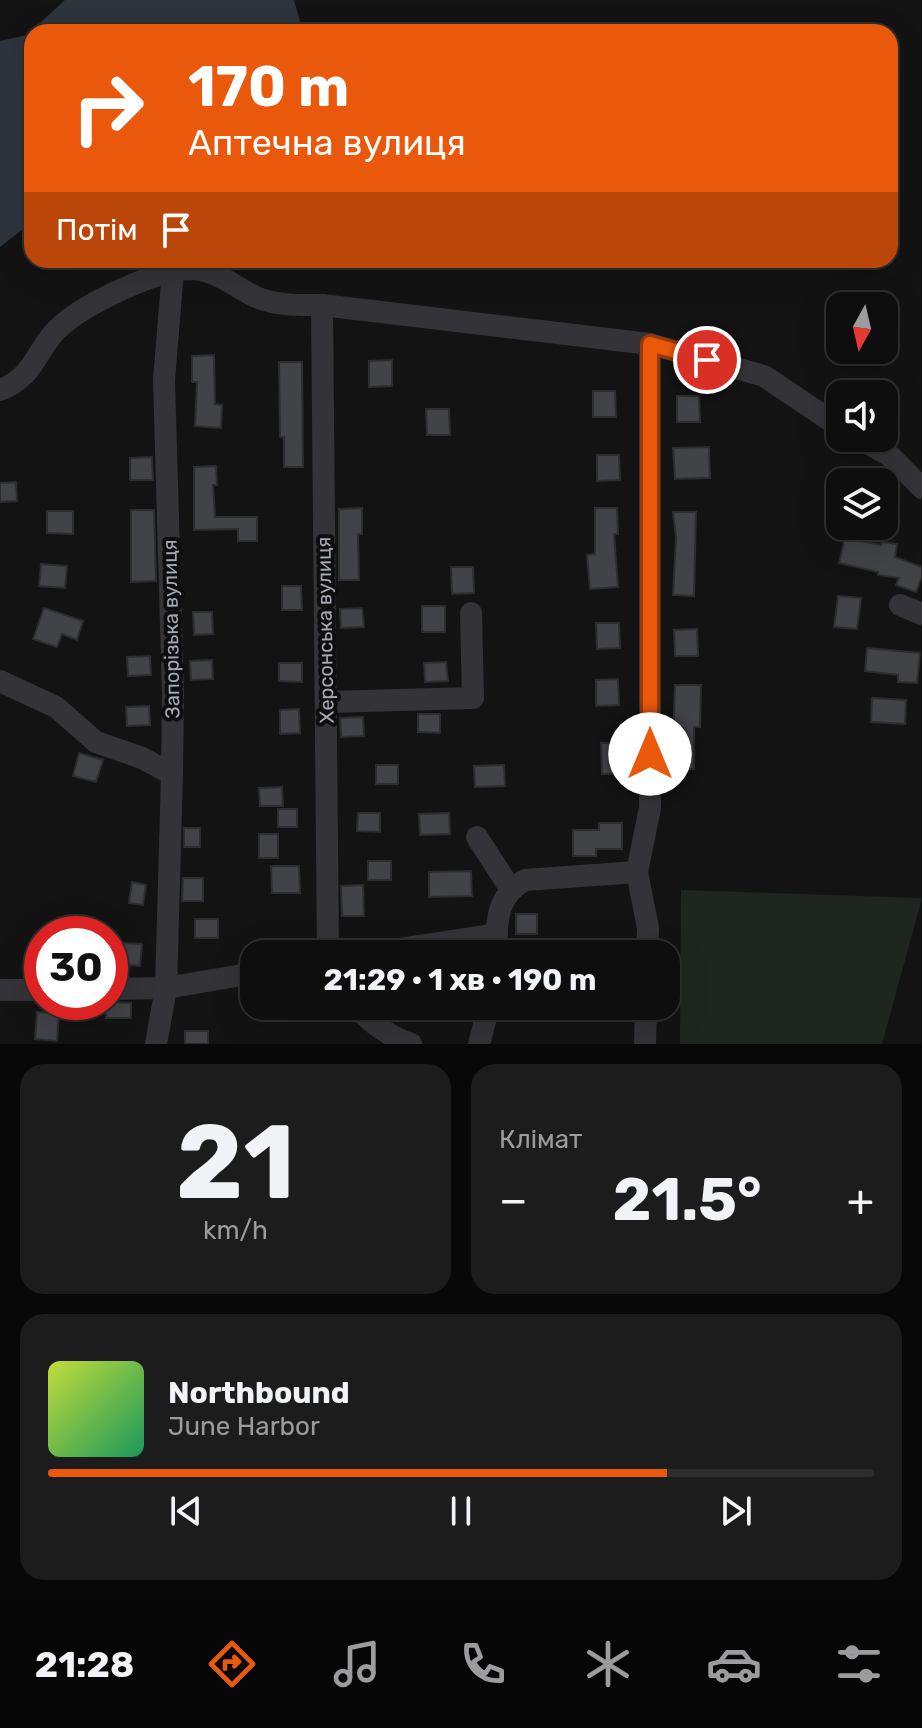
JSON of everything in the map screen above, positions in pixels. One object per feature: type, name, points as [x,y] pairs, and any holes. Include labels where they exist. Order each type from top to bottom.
[{"type":"street","points":[[0,390],[12,386],[34,365],[60,325],[112,294],[173,270],[193,269],[213,272],[258,298],[289,305],[322,305],[650,344],[764,376],[826,418]]},
{"type":"street","name":"Запорізька вулиця","points":[[156,1044],[166,988],[172,774],[173,695],[164,380],[173,270]]},
{"type":"street","name":"Херсонська вулиця","points":[[322,305],[328,940]]},
{"type":"street","points":[[648,940],[637,872],[650,808],[650,344]]},
{"type":"street","points":[[883,452],[922,488]]},
{"type":"street","points":[[900,605],[922,614]]},
{"type":"street","points":[[326,702],[473,698],[471,613]]},
{"type":"street","points":[[0,681],[56,707],[96,742],[142,758],[172,774]]},
{"type":"street","points":[[477,837],[510,888]]},
{"type":"street","points":[[496,940],[500,905],[510,888],[525,880],[637,872]]},
{"type":"street","points":[[128,989],[166,988],[240,975]]},
{"type":"street","points":[[0,990],[24,990]]},
{"type":"street","points":[[370,1020],[396,1039],[411,1044]]},
{"type":"street","points":[[479,1044],[485,1020]]},
{"type":"street","points":[[645,1044],[646,1020]]},
{"type":"shaded area","points":[[65,0],[294,0],[301,24],[39,24]]},
{"type":"shaded area","points":[[24,36],[24,228],[0,247],[0,41]]},
{"type":"shaded area","points":[[681,890],[922,898],[882,1044],[680,1044]]},
{"type":"building","points":[[214,355],[215,404],[222,405],[221,428],[195,426],[197,382],[192,382],[192,356]]},
{"type":"building","points":[[392,360],[392,386],[369,387],[369,361]]},
{"type":"building","points":[[279,362],[302,362],[303,467],[284,467],[284,437],[280,437]]},
{"type":"building","points":[[593,391],[615,391],[616,417],[593,417]]},
{"type":"building","points":[[677,396],[699,396],[700,422],[677,422]]},
{"type":"building","points":[[426,409],[449,409],[450,435],[427,435]]},
{"type":"building","points":[[709,447],[710,478],[675,479],[673,448]]},
{"type":"building","points":[[597,455],[619,455],[620,480],[597,481]]},
{"type":"building","points":[[152,457],[153,480],[130,480],[130,458]]},
{"type":"building","points":[[216,466],[217,485],[213,485],[215,517],[257,517],[257,541],[238,541],[238,529],[194,530],[194,467]]},
{"type":"building","points":[[16,482],[17,501],[0,502],[0,483]]},
{"type":"building","points":[[362,508],[362,534],[358,534],[359,580],[339,580],[339,509]]},
{"type":"building","points":[[595,508],[617,508],[618,534],[614,534],[618,587],[590,589],[587,555],[595,554]]},
{"type":"building","points":[[131,510],[154,510],[156,581],[131,582]]},
{"type":"building","points":[[47,511],[73,511],[73,534],[47,533]]},
{"type":"building","points":[[673,512],[696,512],[694,596],[673,595],[676,538]]},
{"type":"building","points":[[845,540],[897,544],[895,557],[922,567],[922,576],[916,592],[896,585],[899,578],[839,563]]},
{"type":"building","points":[[41,564],[67,566],[65,588],[39,586]]},
{"type":"building","points":[[451,567],[473,567],[474,593],[452,594]]},
{"type":"building","points":[[282,586],[301,586],[302,610],[282,610]]},
{"type":"building","points":[[838,596],[861,598],[857,629],[834,627]]},
{"type":"building","points":[[422,606],[445,606],[445,632],[422,632]]},
{"type":"building","points":[[44,608],[83,621],[77,640],[62,634],[57,647],[33,639]]},
{"type":"building","points":[[362,608],[364,627],[341,628],[340,609]]},
{"type":"building","points":[[193,612],[212,612],[213,634],[194,635]]},
{"type":"building","points":[[596,623],[619,623],[620,648],[597,649]]},
{"type":"building","points":[[697,629],[698,656],[675,656],[674,630]]},
{"type":"building","points":[[867,648],[920,653],[917,683],[898,682],[898,675],[865,671]]},
{"type":"building","points":[[150,656],[151,675],[128,676],[127,657]]},
{"type":"building","points":[[212,660],[213,679],[191,680],[190,661]]},
{"type":"building","points":[[446,662],[448,681],[425,682],[424,663]]},
{"type":"building","points":[[279,663],[302,663],[302,682],[279,681]]},
{"type":"building","points":[[618,679],[619,705],[596,706],[596,680]]},
{"type":"building","points":[[675,685],[701,685],[700,727],[694,727],[694,769],[672,769]]},
{"type":"building","points":[[872,698],[906,700],[905,724],[871,722]]},
{"type":"building","points":[[149,706],[150,725],[127,726],[126,707]]},
{"type":"building","points":[[299,709],[300,733],[280,734],[280,710]]},
{"type":"building","points":[[418,714],[440,714],[440,733],[418,732]]},
{"type":"building","points":[[363,717],[364,736],[341,737],[340,718]]},
{"type":"building","points":[[601,743],[617,743],[617,774],[602,774]]},
{"type":"building","points":[[79,753],[103,760],[96,782],[73,776]]},
{"type":"building","points":[[376,765],[398,765],[398,784],[376,784]]},
{"type":"building","points":[[504,765],[505,786],[475,787],[474,766]]},
{"type":"building","points":[[282,787],[283,806],[260,806],[259,788]]},
{"type":"building","points":[[278,809],[297,809],[297,827],[278,827]]},
{"type":"building","points":[[358,813],[380,813],[380,832],[357,831]]},
{"type":"building","points":[[449,813],[450,834],[420,835],[419,814]]},
{"type":"building","points":[[599,823],[622,823],[622,849],[596,849],[596,856],[573,856],[573,830],[599,830]]},
{"type":"building","points":[[184,828],[200,828],[200,847],[184,847]]},
{"type":"building","points":[[259,834],[278,834],[278,858],[259,858]]},
{"type":"building","points":[[368,861],[391,861],[391,880],[368,880]]},
{"type":"building","points":[[271,866],[299,866],[300,893],[272,893]]},
{"type":"building","points":[[471,871],[472,896],[429,897],[429,872]]},
{"type":"building","points":[[183,878],[203,878],[203,901],[182,901]]},
{"type":"building","points":[[132,882],[146,885],[143,905],[129,903]]},
{"type":"building","points":[[363,885],[364,916],[342,916],[341,886]]},
{"type":"building","points":[[516,914],[537,914],[537,934],[516,934]]},
{"type":"building","points":[[195,919],[218,919],[218,938],[195,938]]},
{"type":"building","points":[[128,943],[142,944],[140,966],[128,965]]},
{"type":"building","points":[[128,1003],[131,1003],[131,1018],[128,1018]]},
{"type":"building","points":[[36,1020],[58,1020],[57,1041],[35,1039]]},
{"type":"building","points":[[185,1031],[208,1031],[208,1044],[185,1044]]},
{"type":"route","points":[[650,754],[650,344],[707,360]]}]
